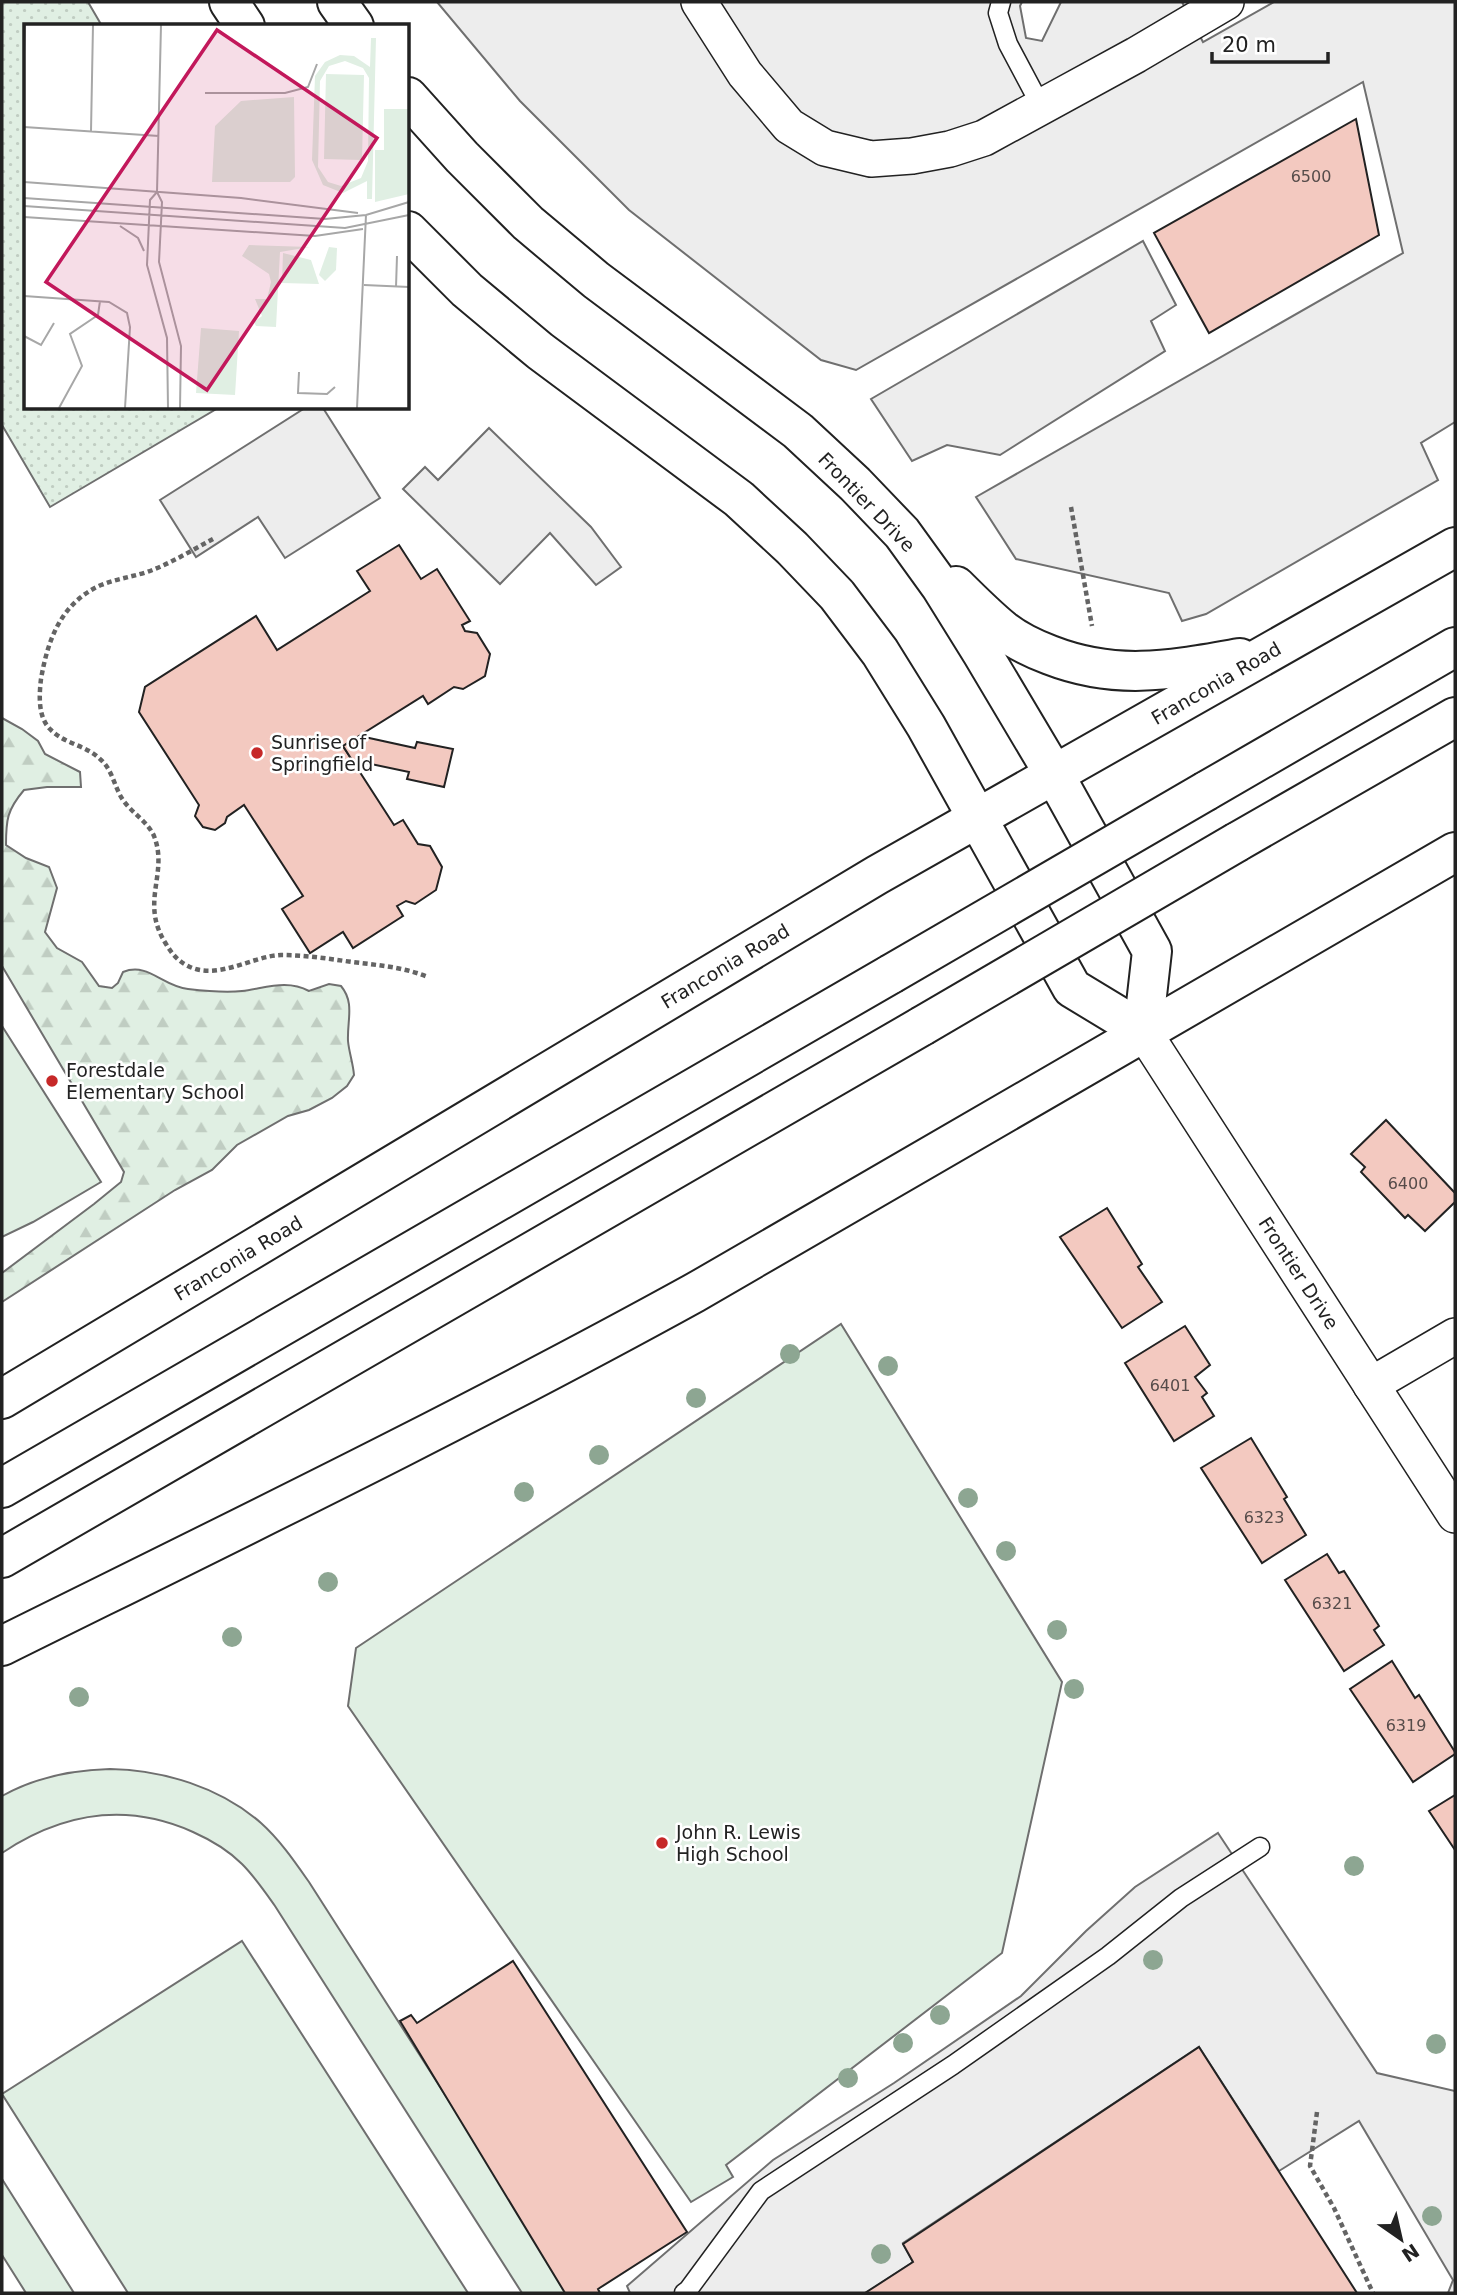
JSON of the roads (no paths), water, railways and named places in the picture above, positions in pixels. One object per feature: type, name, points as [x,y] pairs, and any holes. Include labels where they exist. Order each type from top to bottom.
[{"type":"main road","points":[[229,2],[244,24]]},
{"type":"main road","points":[[337,2],[353,24]]},
{"type":"main road","name":"Frontier Drive","points":[[410,99],[461,157],[528,223],[596,280],[798,431],[902,533],[941,587],[1054,774],[1152,951],[1143,1031],[1072,988],[926,726],[880,652],[837,595],[739,499],[540,351],[467,290],[410,233]]},
{"type":"main road","points":[[902,533],[1004,631],[1035,650],[1070,663],[1102,670],[1134,672],[1170,670],[1266,654]]},
{"type":"main road","name":"Franconia Road","points":[[2,1399],[877,875],[1455,547]]},
{"type":"main road","points":[[2,1488],[1455,647]]},
{"type":"main road","points":[[2,1558],[1455,717]]},
{"type":"main road","points":[[2,1646],[432,1432],[596,1347],[694,1293],[1455,852]]},
{"type":"street","points":[[699,2],[745,75],[789,126],[825,148],[871,159],[912,156],[950,149],[984,138],[1136,55],[1226,2]]},
{"type":"street","name":"Frontier Drive","points":[[1143,1031],[1455,1515]]},
{"type":"street","points":[[1371,1385],[1455,1336]]},
{"type":"lane","points":[[1001,2],[998,13],[1008,44],[1042,107]]},
{"type":"lane","points":[[684,2293],[761,2191],[953,2065],[1108,1956],[1181,1898],[1261,1847]]},
{"type":"place","name":"Sunrise of Springfield","points":[[257,753]]},
{"type":"place","name":"Forestdale Elementary School","points":[[52,1081]]},
{"type":"place","name":"John R. Lewis High School","points":[[662,1843]]}]
